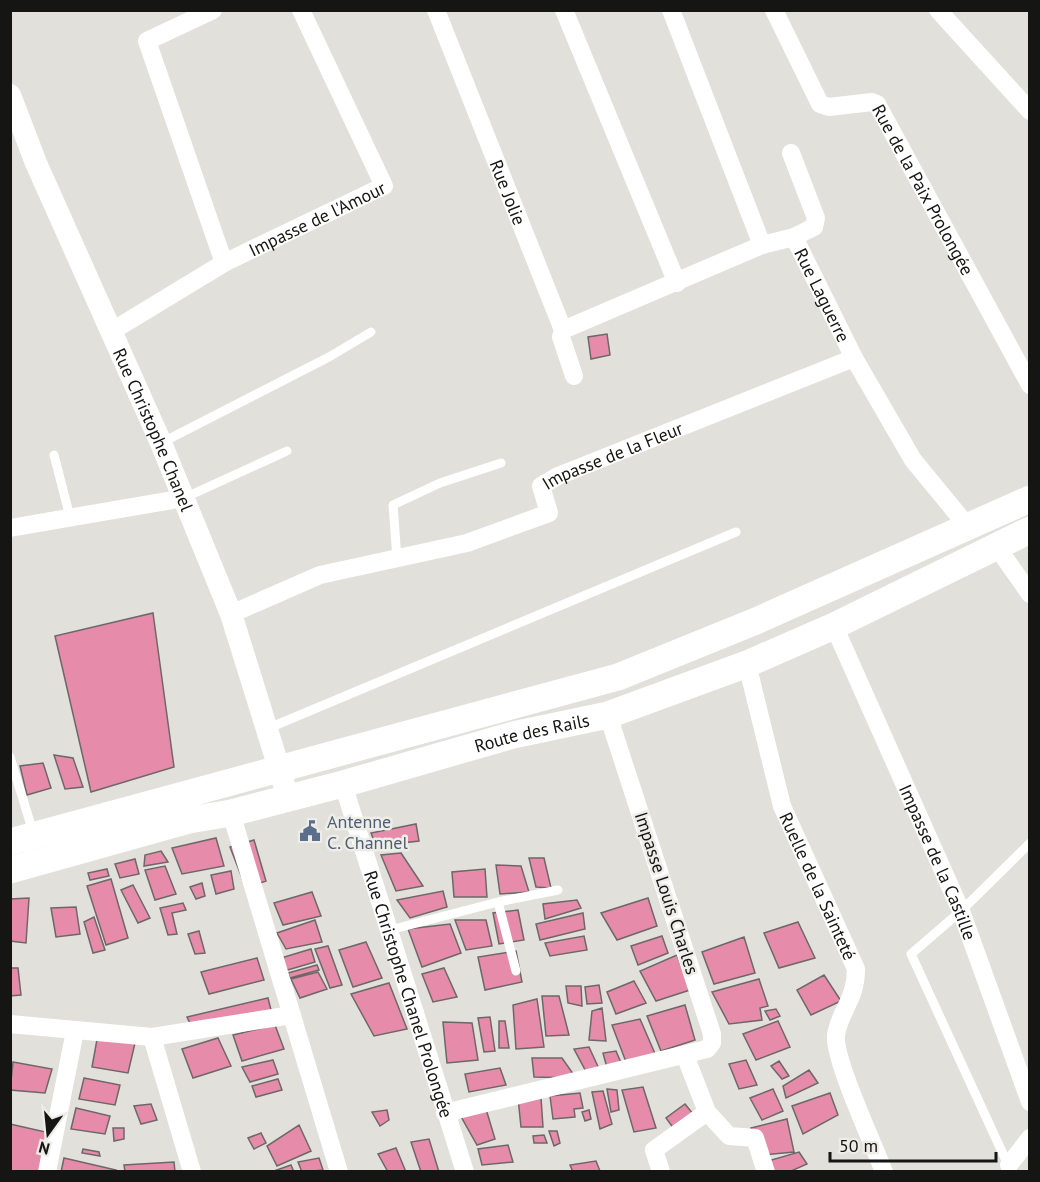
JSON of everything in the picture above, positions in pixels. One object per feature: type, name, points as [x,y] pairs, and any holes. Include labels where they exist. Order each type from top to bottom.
[{"type":"main road","name":"Route des Rails","points":[[22,839],[280,771],[618,677],[756,621],[969,528],[1029,499]]},
{"type":"main road","name":"Route des Rails","points":[[10,870],[189,820],[231,813],[343,784],[513,735],[608,715],[747,664],[834,627],[1029,530]]},
{"type":"street","points":[[213,10],[147,41],[224,263]]},
{"type":"street","name":"Impasse de l'Amour","points":[[112,331],[224,263],[384,186],[300,10]]},
{"type":"street","name":"Rue Jolie","points":[[436,10],[563,330],[561,337],[574,376]]},
{"type":"street","points":[[564,10],[677,283]]},
{"type":"street","points":[[671,10],[762,245]]},
{"type":"street","name":"Rue de la Paix Prolongée","points":[[774,10],[820,104],[829,108],[872,102],[877,104],[1029,385]]},
{"type":"street","points":[[938,10],[1029,111]]},
{"type":"street","name":"Rue Christophe Chanel","points":[[10,95],[36,163],[161,443],[231,614],[269,728],[288,797]]},
{"type":"street","points":[[790,153],[816,218],[814,227],[794,237]]},
{"type":"street","name":"Rue Laguerre","points":[[563,330],[762,245],[794,237],[854,358],[913,460],[969,528]]},
{"type":"street","name":"Impasse de la Fleur","points":[[231,614],[320,575],[467,543],[549,513],[541,486],[558,476],[854,358]]},
{"type":"street","points":[[10,528],[184,498]]},
{"type":"street","points":[[998,547],[1029,594]]},
{"type":"street","name":"Impasse de la Castille","points":[[834,627],[961,911],[1029,1102]]},
{"type":"street","name":"Ruelle de la Sainteté","points":[[747,664],[782,806],[856,969],[854,992],[841,1021],[836,1049],[884,1172]]},
{"type":"street","name":"Impasse Louis Charles","points":[[608,715],[712,1034],[712,1042],[707,1049],[685,1055]]},
{"type":"street","name":"Rue Christophe Chanel Prolongée","points":[[343,784],[465,1172]]},
{"type":"street","points":[[231,813],[339,1172]]},
{"type":"street","points":[[10,1024],[152,1037],[292,1015]]},
{"type":"street","points":[[47,1172],[75,1031]]},
{"type":"street","points":[[152,1037],[192,1172]]},
{"type":"street","points":[[445,1113],[685,1055],[707,1112],[729,1136],[755,1138],[766,1172]]},
{"type":"street","points":[[661,1172],[654,1150],[707,1112]]},
{"type":"street","points":[[1010,1168],[1029,1138]]},
{"type":"lane","points":[[161,443],[329,357],[371,332]]},
{"type":"lane","points":[[184,498],[287,451]]},
{"type":"lane","points":[[54,455],[70,517]]},
{"type":"lane","points":[[397,559],[393,505],[440,483],[501,463]]},
{"type":"lane","points":[[269,728],[736,532]]},
{"type":"lane","points":[[10,757],[22,839]]},
{"type":"lane","points":[[1010,1168],[911,954],[961,911],[1029,843]]},
{"type":"lane","points":[[390,930],[498,902],[558,890]]},
{"type":"lane","points":[[498,902],[516,971]]},
{"type":"building","points":[[607,334],[610,355],[591,359],[588,337]]},
{"type":"building","points":[[153,613],[174,767],[91,792],[55,636]]},
{"type":"building","points":[[54,755],[73,758],[83,787],[65,789]]},
{"type":"building","points":[[43,763],[51,788],[27,795],[20,766]]},
{"type":"building","points":[[416,824],[419,841],[376,846],[371,833]]},
{"type":"building","points":[[216,838],[224,866],[182,874],[172,848]]},
{"type":"building","points":[[254,840],[266,881],[246,888],[230,847]]},
{"type":"building","points":[[161,851],[168,862],[144,866],[145,855]]},
{"type":"building","points":[[401,853],[423,886],[396,891],[381,855]]},
{"type":"building","points":[[529,858],[544,858],[551,888],[536,887]]},
{"type":"building","points":[[135,859],[139,874],[120,878],[115,864]]},
{"type":"building","points":[[496,865],[521,866],[529,892],[500,894]]},
{"type":"building","points":[[165,866],[176,894],[155,900],[145,870]]},
{"type":"building","points":[[107,869],[109,876],[90,880],[88,873]]},
{"type":"building","points":[[485,869],[487,897],[454,897],[452,872]]},
{"type":"building","points":[[231,871],[234,889],[216,894],[211,875]]},
{"type":"building","points":[[111,879],[128,938],[106,945],[87,886]]},
{"type":"building","points":[[202,883],[205,896],[196,899],[190,887]]},
{"type":"building","points":[[133,885],[150,918],[138,923],[121,890]]},
{"type":"building","points":[[443,891],[447,907],[410,918],[397,900]]},
{"type":"building","points":[[312,892],[321,916],[283,925],[274,903]]},
{"type":"building","points":[[29,898],[26,943],[10,941],[10,899]]},
{"type":"building","points":[[648,898],[657,926],[617,940],[601,913]]},
{"type":"building","points":[[577,900],[581,908],[545,919],[543,904]]},
{"type":"building","points":[[183,903],[186,910],[172,913],[177,934],[168,935],[160,908]]},
{"type":"building","points":[[76,907],[80,934],[56,937],[51,908]]},
{"type":"building","points":[[518,910],[524,940],[499,944],[493,913]]},
{"type":"building","points":[[583,913],[585,929],[540,940],[536,924]]},
{"type":"building","points":[[94,917],[105,950],[93,953],[84,922]]},
{"type":"building","points":[[315,920],[322,942],[286,949],[277,933]]},
{"type":"building","points":[[455,920],[486,920],[492,946],[466,950]]},
{"type":"building","points":[[798,922],[815,958],[779,968],[764,933]]},
{"type":"building","points":[[450,924],[461,953],[422,967],[408,929]]},
{"type":"building","points":[[199,931],[205,953],[195,954],[188,934]]},
{"type":"building","points":[[584,936],[587,950],[550,956],[545,943]]},
{"type":"building","points":[[662,936],[668,953],[638,965],[631,946]]},
{"type":"building","points":[[744,937],[755,973],[714,984],[702,952]]},
{"type":"building","points":[[366,942],[382,978],[353,987],[339,950]]},
{"type":"building","points":[[328,946],[342,985],[330,988],[315,949]]},
{"type":"building","points":[[311,949],[315,962],[284,971],[281,958]]},
{"type":"building","points":[[516,951],[522,982],[485,990],[478,957]]},
{"type":"building","points":[[677,955],[690,990],[656,1001],[640,971]]},
{"type":"building","points":[[257,958],[264,980],[209,994],[201,972]]},
{"type":"building","points":[[317,965],[319,970],[290,978],[288,973]]},
{"type":"building","points":[[10,968],[18,968],[21,995],[10,996]]},
{"type":"building","points":[[444,968],[457,997],[433,1002],[422,974]]},
{"type":"building","points":[[318,972],[327,989],[300,998],[291,979]]},
{"type":"building","points":[[824,975],[841,1001],[811,1015],[797,990]]},
{"type":"building","points":[[759,979],[768,1006],[760,1008],[762,1020],[729,1024],[712,992]]},
{"type":"building","points":[[634,981],[646,1003],[616,1014],[607,992]]},
{"type":"building","points":[[389,983],[407,1029],[374,1036],[351,994]]},
{"type":"building","points":[[599,985],[602,1003],[587,1004],[585,987]]},
{"type":"building","points":[[566,986],[581,986],[582,1006],[568,1003]]},
{"type":"building","points":[[542,996],[559,996],[569,1035],[546,1036]]},
{"type":"building","points":[[268,998],[272,1014],[194,1032],[187,1017]]},
{"type":"building","points":[[537,999],[544,1047],[516,1049],[513,1005]]},
{"type":"building","points":[[685,1005],[695,1040],[661,1051],[647,1016]]},
{"type":"building","points":[[602,1008],[606,1041],[589,1040],[592,1011]]},
{"type":"building","points":[[776,1009],[780,1016],[770,1020],[765,1011]]},
{"type":"building","points":[[490,1017],[495,1051],[484,1052],[478,1018]]},
{"type":"building","points":[[640,1019],[656,1056],[626,1062],[612,1025]]},
{"type":"building","points":[[499,1021],[505,1021],[509,1048],[499,1048]]},
{"type":"building","points":[[778,1021],[790,1047],[756,1060],[743,1034]]},
{"type":"building","points":[[443,1022],[472,1023],[478,1060],[447,1063]]},
{"type":"building","points":[[275,1025],[284,1049],[242,1061],[233,1035]]},
{"type":"building","points":[[98,1034],[136,1039],[128,1073],[92,1067]]},
{"type":"building","points":[[218,1038],[231,1066],[193,1078],[182,1049]]},
{"type":"building","points":[[589,1047],[601,1073],[589,1077],[574,1049]]},
{"type":"building","points":[[616,1051],[622,1065],[607,1068],[603,1053]]},
{"type":"building","points":[[532,1058],[562,1058],[576,1078],[534,1077]]},
{"type":"building","points":[[273,1060],[278,1074],[250,1082],[242,1067]]},
{"type":"building","points":[[746,1060],[757,1085],[739,1089],[729,1064]]},
{"type":"building","points":[[779,1061],[789,1076],[782,1079],[771,1066]]},
{"type":"building","points":[[13,1062],[52,1069],[45,1093],[10,1090]]},
{"type":"building","points":[[500,1068],[506,1085],[469,1092],[465,1074]]},
{"type":"building","points":[[809,1070],[818,1083],[786,1098],[783,1086]]},
{"type":"building","points":[[84,1078],[120,1085],[115,1105],[79,1099]]},
{"type":"building","points":[[278,1079],[282,1090],[256,1097],[252,1086]]},
{"type":"building","points":[[643,1087],[656,1128],[634,1132],[622,1090]]},
{"type":"building","points":[[607,1089],[617,1090],[619,1110],[611,1112]]},
{"type":"building","points":[[773,1089],[783,1111],[762,1120],[750,1098]]},
{"type":"building","points":[[603,1091],[612,1124],[600,1129],[592,1092]]},
{"type":"building","points":[[580,1093],[583,1108],[574,1109],[575,1117],[553,1119],[550,1096]]},
{"type":"building","points":[[830,1093],[838,1115],[803,1134],[792,1106]]},
{"type":"building","points":[[518,1098],[541,1098],[543,1127],[521,1127]]},
{"type":"building","points":[[151,1104],[157,1120],[141,1124],[134,1106]]},
{"type":"building","points":[[685,1104],[694,1115],[674,1129],[666,1118]]},
{"type":"building","points":[[76,1108],[110,1116],[105,1134],[71,1129]]},
{"type":"building","points":[[486,1109],[495,1139],[477,1145],[459,1113]]},
{"type":"building","points":[[387,1110],[389,1120],[380,1126],[372,1112]]},
{"type":"building","points":[[589,1110],[591,1119],[585,1121],[582,1112]]},
{"type":"building","points":[[787,1119],[794,1152],[762,1155],[751,1128]]},
{"type":"building","points":[[10,1124],[50,1133],[42,1172],[10,1172]]},
{"type":"building","points":[[299,1125],[311,1151],[277,1166],[267,1146]]},
{"type":"building","points":[[113,1128],[124,1128],[124,1139],[114,1141]]},
{"type":"building","points":[[549,1131],[557,1131],[560,1143],[554,1146]]},
{"type":"building","points":[[261,1133],[266,1143],[254,1149],[248,1138]]},
{"type":"building","points":[[544,1135],[547,1143],[534,1143],[533,1136]]},
{"type":"building","points":[[429,1139],[439,1172],[421,1172],[411,1142]]},
{"type":"building","points":[[508,1145],[513,1162],[482,1165],[478,1149]]},
{"type":"building","points":[[396,1148],[406,1172],[388,1172],[378,1154]]},
{"type":"building","points":[[83,1149],[99,1152],[100,1156],[82,1153]]},
{"type":"building","points":[[799,1152],[807,1164],[789,1172],[772,1172],[768,1161]]},
{"type":"building","points":[[64,1158],[116,1170],[115,1172],[61,1172]]},
{"type":"building","points":[[319,1158],[323,1170],[302,1172],[298,1162]]},
{"type":"building","points":[[596,1161],[600,1171],[597,1172],[573,1172],[570,1165]]},
{"type":"building","points":[[174,1162],[175,1172],[125,1172],[124,1165]]},
{"type":"building","points":[[291,1165],[294,1172],[274,1171]]},
{"type":"place","name":"Antenne C. Channel","points":[[310,831]]}]
